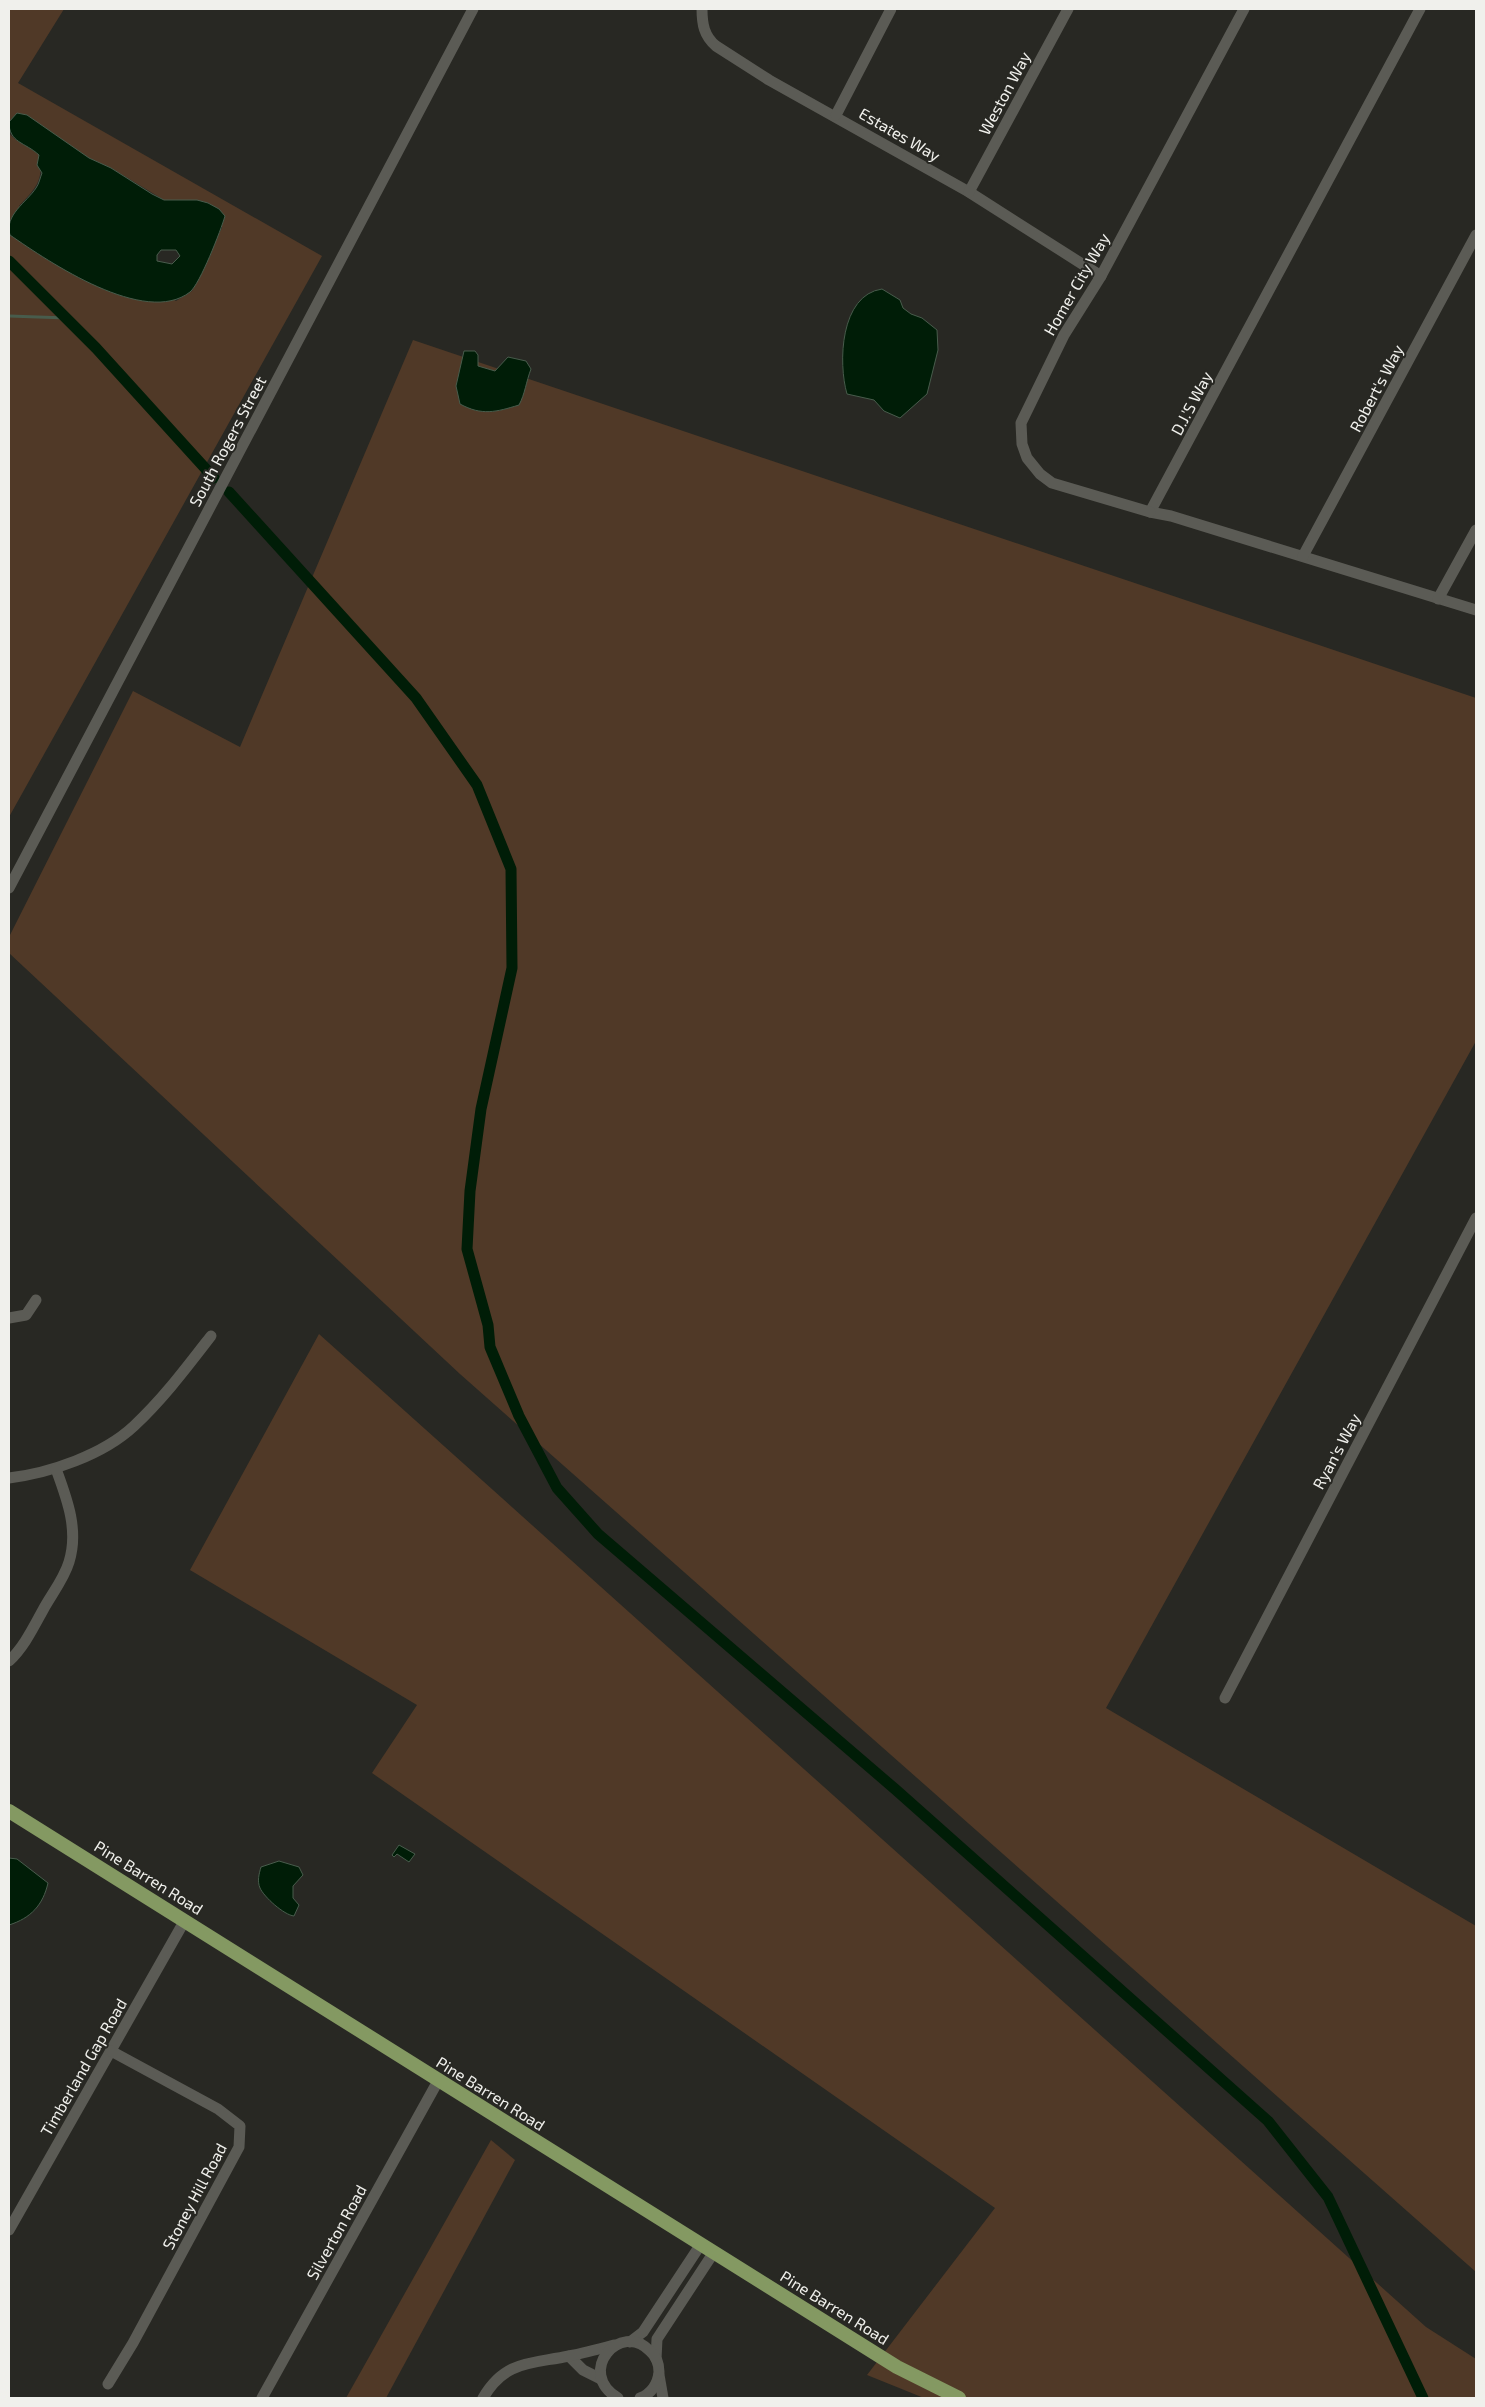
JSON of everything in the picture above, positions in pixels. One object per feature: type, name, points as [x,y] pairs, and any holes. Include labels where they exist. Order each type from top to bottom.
[{"type":"main road","name":"Pine Barren Road","points":[[9,1811],[897,2367],[959,2398]]},
{"type":"street","name":"South Rogers Street","points":[[9,888],[473,9]]},
{"type":"street","name":"Estates Way","points":[[702,9],[703,28],[709,40],[716,46],[769,80],[836,115],[969,192],[1102,276]]},
{"type":"street","points":[[836,115],[891,9]]},
{"type":"street","name":"Weston Way","points":[[969,192],[1068,9]]},
{"type":"street","name":"Homer City Way","points":[[1150,512],[1052,483],[1033,466],[1022,444],[1021,423],[1064,335],[1102,276],[1244,9]]},
{"type":"street","name":"D.J.'S Way","points":[[1150,512],[1420,9]]},
{"type":"street","name":"Robert's Way","points":[[1303,556],[1476,235]]},
{"type":"street","points":[[1150,512],[1172,516],[1476,610]]},
{"type":"street","points":[[1438,598],[1476,530]]},
{"type":"street","name":"Ryan's Way","points":[[1225,1698],[1476,1218]]},
{"type":"street","points":[[9,1318],[26,1314],[36,1300]]},
{"type":"street","points":[[9,1478],[56,1469],[105,1446],[132,1428],[165,1394],[211,1336]]},
{"type":"street","points":[[9,1661],[27,1639],[69,1564],[73,1543],[72,1524],[68,1504],[56,1469]]},
{"type":"street","name":"Timberland Gap Road","points":[[9,2230],[185,1920]]},
{"type":"street","name":"Stoney Hill Road","points":[[108,2384],[240,2147],[240,2126],[218,2109],[111,2051]]},
{"type":"street","name":"Silverton Road","points":[[262,2398],[438,2081]]},
{"type":"street","points":[[483,2398],[496,2380],[514,2367],[529,2361],[570,2356],[630,2342],[643,2332],[700,2244]]},
{"type":"street","points":[[663,2398],[656,2359],[657,2339],[714,2252]]},
{"type":"street","points":[[630,2342],[646,2347],[656,2359]]},
{"type":"street","points":[[601,2379],[602,2360],[615,2345]]},
{"type":"street","points":[[570,2356],[583,2370],[601,2379],[610,2394],[618,2398]]},
{"type":"street","points":[[640,2398],[651,2392],[659,2374]]},
{"type":"shaded area","points":[[9,9],[64,9],[18,83],[322,256],[9,817],[9,133],[40,155],[41,171],[37,183],[19,206],[176,301],[192,291],[222,228],[219,209],[197,200],[164,200],[111,168],[89,158],[17,113],[9,122]]},
{"type":"shaded area","points":[[17,113],[27,115],[89,158],[111,168],[164,200],[197,200],[219,209],[225,216],[223,223],[199,279],[190,292],[171,301],[148,302],[124,296],[98,287],[72,274],[10,235],[10,221],[13,215],[36,188],[42,173],[37,165],[39,155],[15,138],[10,129],[9,122]],"holes":[[[161,250],[176,250],[180,256],[172,264],[157,261],[157,255]]]},
{"type":"shaded area","points":[[882,289],[900,300],[903,308],[911,314],[922,318],[937,330],[938,350],[927,394],[900,418],[884,411],[874,400],[847,394],[844,381],[843,349],[845,332],[850,317],[858,304],[868,294]]},
{"type":"shaded area","points":[[413,340],[1476,698],[1476,1041],[1106,1708],[1476,1926],[1476,2272],[460,1374],[9,953],[9,937],[133,691],[240,747]]},
{"type":"shaded area","points":[[464,351],[475,351],[478,355],[478,366],[495,371],[508,357],[526,361],[531,369],[519,405],[489,412],[475,410],[460,404],[456,386]]},
{"type":"shaded area","points":[[319,1334],[1426,2327],[1476,2359],[1476,2398],[924,2398],[867,2375],[995,2208],[372,1773],[417,1705],[190,1570]]},
{"type":"shaded area","points":[[399,1845],[415,1854],[409,1862],[397,1854],[394,1857],[392,1855]]},
{"type":"shaded area","points":[[9,1858],[17,1859],[48,1883],[43,1898],[35,1910],[24,1919],[9,1925]]},
{"type":"shaded area","points":[[279,1861],[299,1867],[303,1875],[293,1886],[293,1898],[299,1905],[294,1916],[275,1905],[262,1892],[259,1885],[261,1867]]},
{"type":"shaded area","points":[[491,2140],[515,2160],[386,2398],[346,2398]]},
{"type":"waterway","points":[[9,261],[96,348],[214,478]]},
{"type":"waterway","points":[[9,316],[67,318]]},
{"type":"waterway","points":[[229,492],[416,698],[477,785],[511,869],[512,968],[481,1109],[470,1191],[467,1249],[488,1325],[490,1347],[519,1416],[557,1488],[598,1534],[895,1789],[1268,2121],[1328,2197],[1423,2398]]}]
